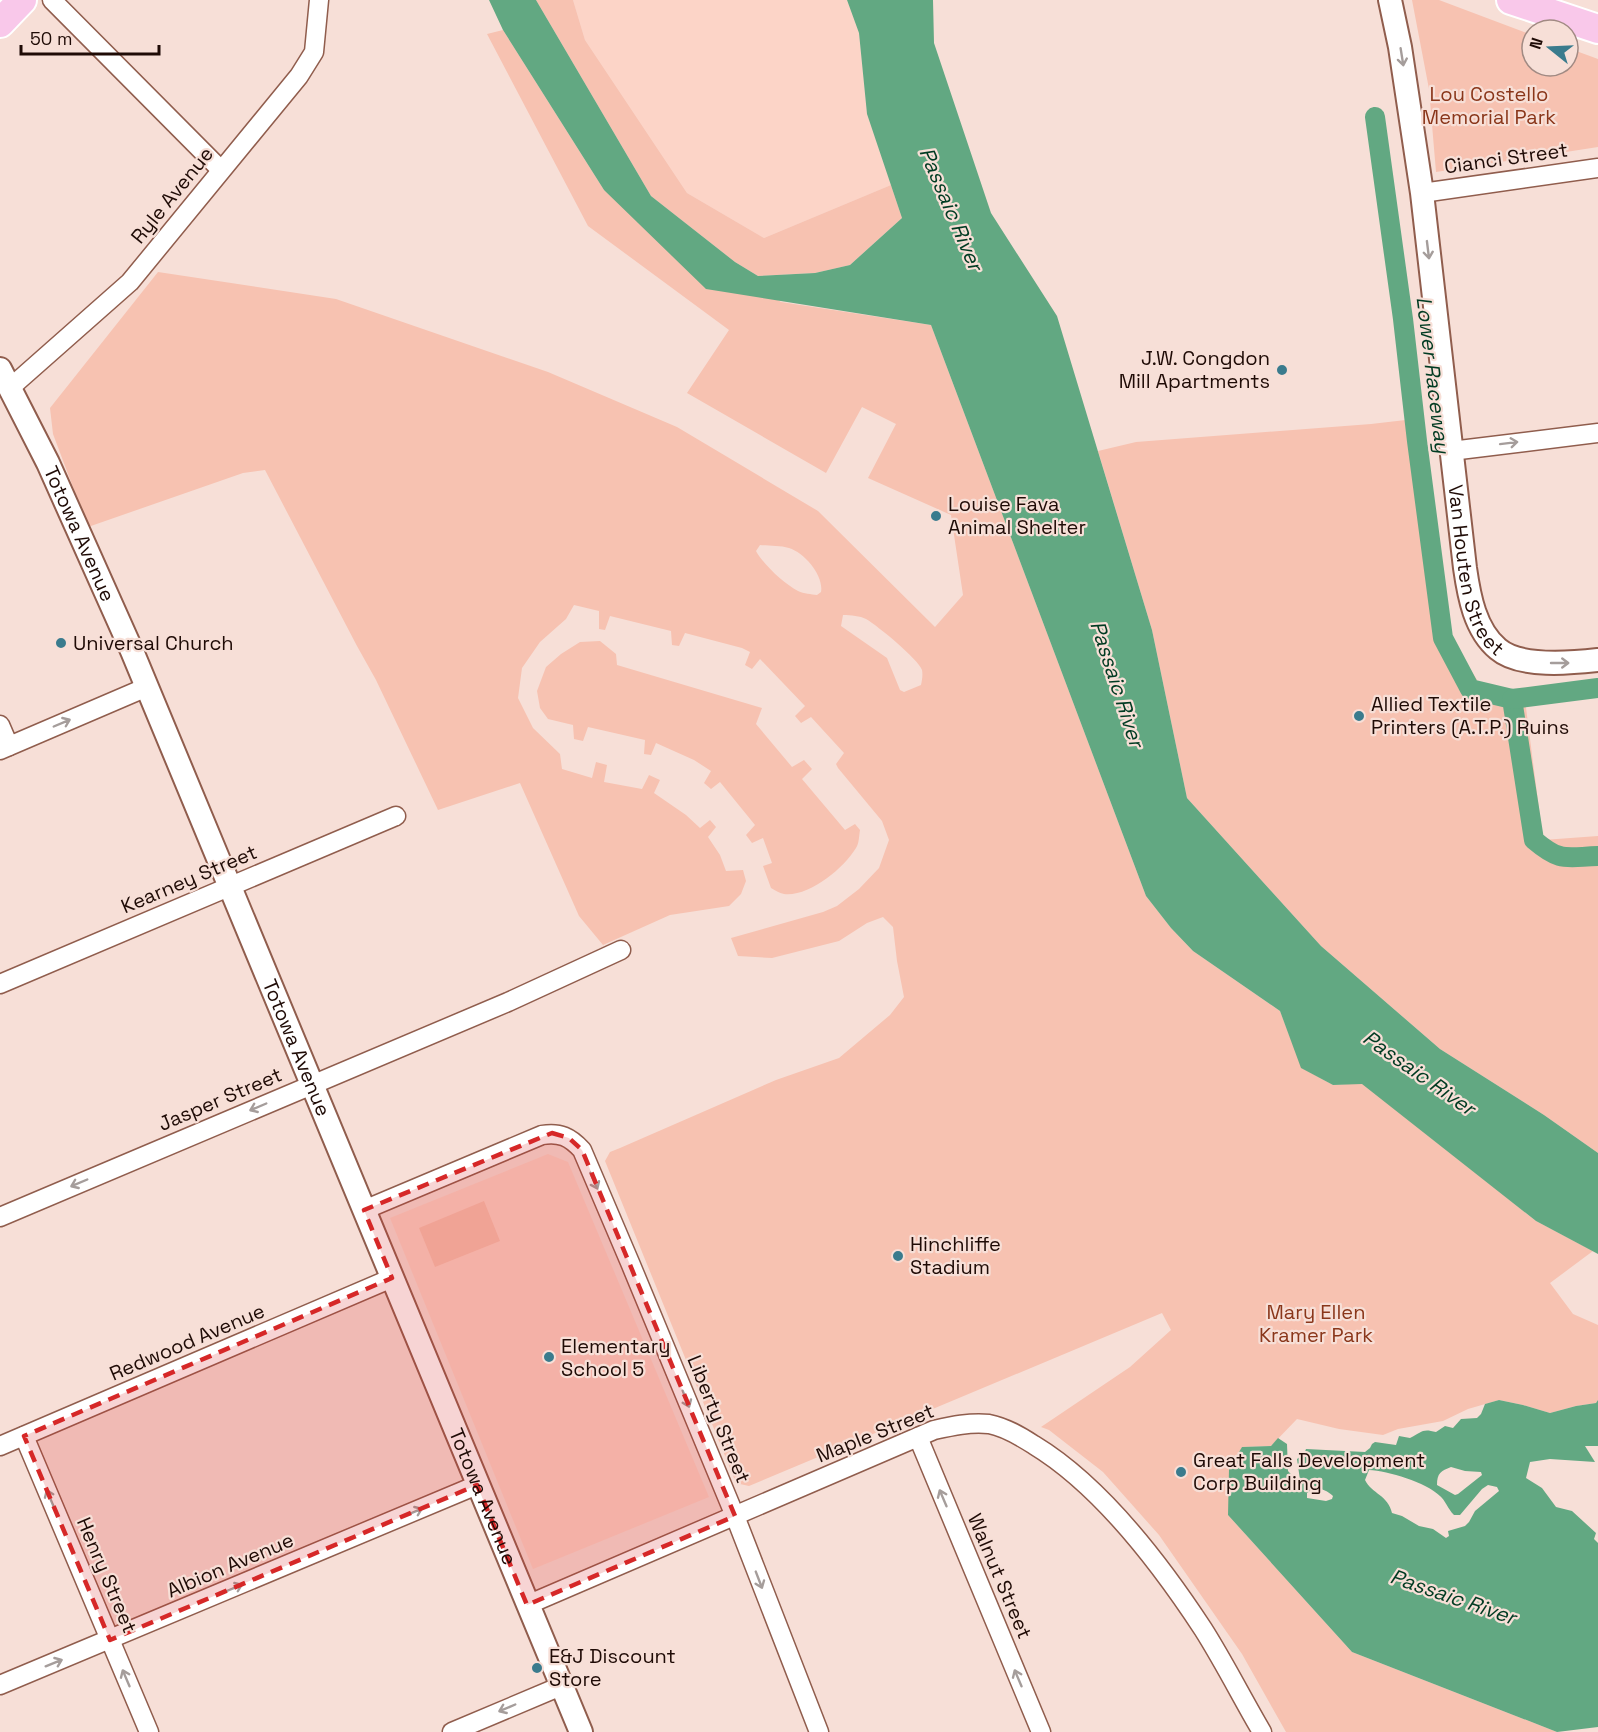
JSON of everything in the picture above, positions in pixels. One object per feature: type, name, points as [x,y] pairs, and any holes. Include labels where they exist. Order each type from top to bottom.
[{"type":"main road","points":[[0,23],[22,0]]},
{"type":"main road","points":[[1511,0],[1598,29]]},
{"type":"street","points":[[52,0],[221,170]]},
{"type":"street","name":"Ryle Avenue","points":[[5,378],[130,282],[308,64],[314,52],[319,0]]},
{"type":"street","name":"Van Houten Street","points":[[1390,0],[1400,47],[1422,194],[1466,575],[1474,613],[1488,637],[1499,650],[1541,663],[1598,660]]},
{"type":"street","name":"Cianci Street","points":[[1422,194],[1598,168]]},
{"type":"street","name":"Totowa Avenue","points":[[5,378],[48,463],[147,687],[581,1732]]},
{"type":"street","points":[[1451,450],[1598,433]]},
{"type":"street","points":[[0,724],[4,748],[147,687]]},
{"type":"street","name":"Kearney Street","points":[[0,984],[396,816]]},
{"type":"street","name":"Jasper Street","points":[[0,1216],[508,1002],[621,950]]},
{"type":"street","name":"Liberty Street","points":[[364,1210],[542,1135],[552,1133],[562,1135],[582,1150],[735,1516],[819,1732]]},
{"type":"street","name":"Redwood Avenue","points":[[0,1446],[393,1278]]},
{"type":"street","name":"Maple Street","points":[[527,1605],[934,1430],[955,1425],[988,1424],[1015,1433],[1050,1455],[1119,1518],[1162,1571],[1203,1629],[1262,1732]]},
{"type":"street","name":"Henry Street","points":[[24,1436],[149,1732]]},
{"type":"street","name":"Walnut Street","points":[[918,1437],[1041,1732]]},
{"type":"street","name":"Albion Avenue","points":[[0,1685],[477,1485]]},
{"type":"street","points":[[452,1732],[561,1686]]},
{"type":"highlighted area","points":[[552,1133],[569,1138],[582,1150],[735,1516],[527,1605],[477,1485],[110,1640],[24,1436],[392,1278],[364,1210]]},
{"type":"shaded area","points":[[573,0],[847,0],[859,33],[867,114],[891,185],[764,238],[687,193],[585,40]]},
{"type":"shaded area","name":"Elementary School 5","points":[[548,1154],[568,1162],[709,1497],[533,1569],[390,1218]]},
{"type":"green space","points":[[536,0],[573,0],[585,40],[687,193],[764,238],[891,185],[902,218],[850,265],[815,273],[758,276],[735,262],[651,196]]},
{"type":"green space","name":"Lou Costello Memorial Park","points":[[1412,0],[1439,0],[1520,30],[1520,78],[1580,78],[1580,52],[1598,59],[1598,147],[1436,172],[1429,89]]},
{"type":"green space","name":"Mary Ellen Kramer Park","points":[[503,30],[604,190],[781,302],[931,325],[1146,896],[1193,951],[1280,1011],[1302,1068],[1333,1085],[1362,1083],[1536,1221],[1593,1251],[1550,1283],[1573,1314],[1598,1325],[1598,1400],[1596,1403],[1550,1413],[1499,1400],[1468,1409],[1443,1421],[1398,1429],[1383,1435],[1339,1429],[1297,1419],[1271,1446],[1242,1447],[1228,1515],[1352,1652],[1557,1732],[1286,1732],[1242,1654],[1159,1535],[1103,1472],[1049,1430],[1041,1427],[1130,1367],[1171,1330],[1162,1313],[749,1486],[740,1484],[734,1478],[605,1161],[610,1152],[776,1080],[839,1058],[890,1015],[904,997],[893,927],[883,917],[867,923],[839,941],[772,958],[738,956],[731,938],[837,906],[859,889],[879,868],[889,840],[882,821],[838,768],[836,764],[844,753],[811,717],[801,723],[795,716],[805,706],[760,659],[752,669],[745,665],[750,652],[685,633],[679,646],[672,645],[671,631],[610,616],[605,630],[599,629],[599,611],[574,605],[566,619],[540,642],[522,668],[518,698],[533,728],[560,754],[562,769],[592,778],[596,762],[607,765],[604,782],[642,789],[649,775],[660,780],[654,793],[686,815],[700,828],[710,820],[716,827],[708,837],[720,855],[726,871],[743,870],[746,881],[741,894],[729,906],[670,915],[603,945],[579,916],[520,783],[438,810],[376,680],[265,470],[243,473],[88,527],[53,434],[50,408],[158,272],[336,299],[548,372],[677,427],[818,511],[935,627],[963,595],[951,515],[868,478],[896,424],[862,407],[826,473],[687,393],[729,330],[588,226],[487,34]],"holes":[[[760,545],[786,547],[801,555],[820,579],[821,592],[817,595],[803,593],[787,584],[759,556],[756,551]],[[843,615],[866,619],[897,643],[922,670],[921,685],[904,692],[900,690],[887,658],[841,626]]]},
{"type":"green space","points":[[1423,418],[1451,639],[1479,683],[1524,692],[1543,840],[1598,836],[1598,1153],[1544,1115],[1440,1049],[1321,946],[1187,798],[1152,630],[1098,451],[1136,442]]},
{"type":"green space","points":[[600,641],[616,654],[617,665],[762,708],[756,724],[792,767],[804,760],[812,769],[802,779],[845,830],[855,824],[860,830],[857,846],[843,864],[824,880],[804,891],[794,894],[779,892],[771,888],[763,866],[772,863],[763,838],[752,843],[746,835],[755,825],[720,782],[711,789],[704,783],[711,771],[694,760],[656,743],[651,755],[644,754],[645,740],[588,727],[583,741],[574,739],[573,725],[548,719],[540,708],[537,691],[546,667],[580,642]]},
{"type":"green space","points":[[484,1201],[500,1241],[435,1267],[419,1228]]},
{"type":"water","name":"Passaic River","points":[[489,0],[536,0],[651,196],[735,262],[758,276],[815,273],[850,265],[902,218],[867,114],[859,33],[847,0],[933,0],[934,43],[991,213],[1057,316],[1152,630],[1187,798],[1321,946],[1440,1049],[1544,1115],[1598,1153],[1598,1254],[1536,1221],[1362,1084],[1333,1085],[1301,1068],[1280,1011],[1193,951],[1146,896],[931,325],[706,289],[604,190],[503,30]]},
{"type":"water","name":"Passaic River","points":[[1499,1400],[1550,1413],[1596,1403],[1598,1400],[1598,1446],[1585,1446],[1595,1462],[1550,1459],[1530,1462],[1526,1478],[1542,1488],[1556,1507],[1572,1511],[1596,1533],[1594,1539],[1598,1543],[1598,1727],[1557,1732],[1352,1652],[1228,1515],[1229,1469],[1242,1447],[1271,1446],[1278,1438],[1287,1444],[1288,1471],[1298,1482],[1300,1480],[1297,1459],[1304,1454],[1306,1449],[1365,1452],[1375,1442],[1396,1445],[1399,1436],[1410,1438],[1420,1432],[1436,1432],[1445,1426],[1453,1428],[1461,1419],[1477,1418],[1485,1404]],"holes":[[[1451,1467],[1481,1472],[1482,1475],[1455,1495],[1437,1485],[1440,1473]],[[1369,1470],[1396,1475],[1416,1482],[1440,1496],[1454,1515],[1460,1515],[1488,1485],[1497,1487],[1499,1491],[1475,1511],[1465,1526],[1448,1531],[1449,1536],[1446,1538],[1433,1529],[1419,1526],[1392,1513],[1384,1498],[1365,1480]],[[1317,1488],[1333,1496],[1332,1499],[1326,1501],[1307,1498],[1307,1493]]]},
{"type":"waterway","name":"Lower Raceway","points":[[1375,117],[1443,638],[1470,689],[1512,699],[1534,840],[1551,852],[1564,857],[1598,856]]},
{"type":"waterway","points":[[1512,699],[1598,688]]},
{"type":"place","name":"J.W. Congdon Mill Apartments","points":[[1282,370]]},
{"type":"place","name":"Louise Fava Animal Shelter","points":[[936,516]]},
{"type":"place","name":"Universal Church","points":[[61,643]]},
{"type":"place","name":"Allied Textile Printers (A.T.P.) Ruins","points":[[1359,716]]},
{"type":"place","name":"Hinchliffe Stadium","points":[[898,1256]]},
{"type":"place","name":"Elementary School 5","points":[[549,1357]]},
{"type":"place","name":"Great Falls Development Corp Building","points":[[1181,1472]]},
{"type":"place","name":"E&J Discount Store","points":[[537,1668]]}]
